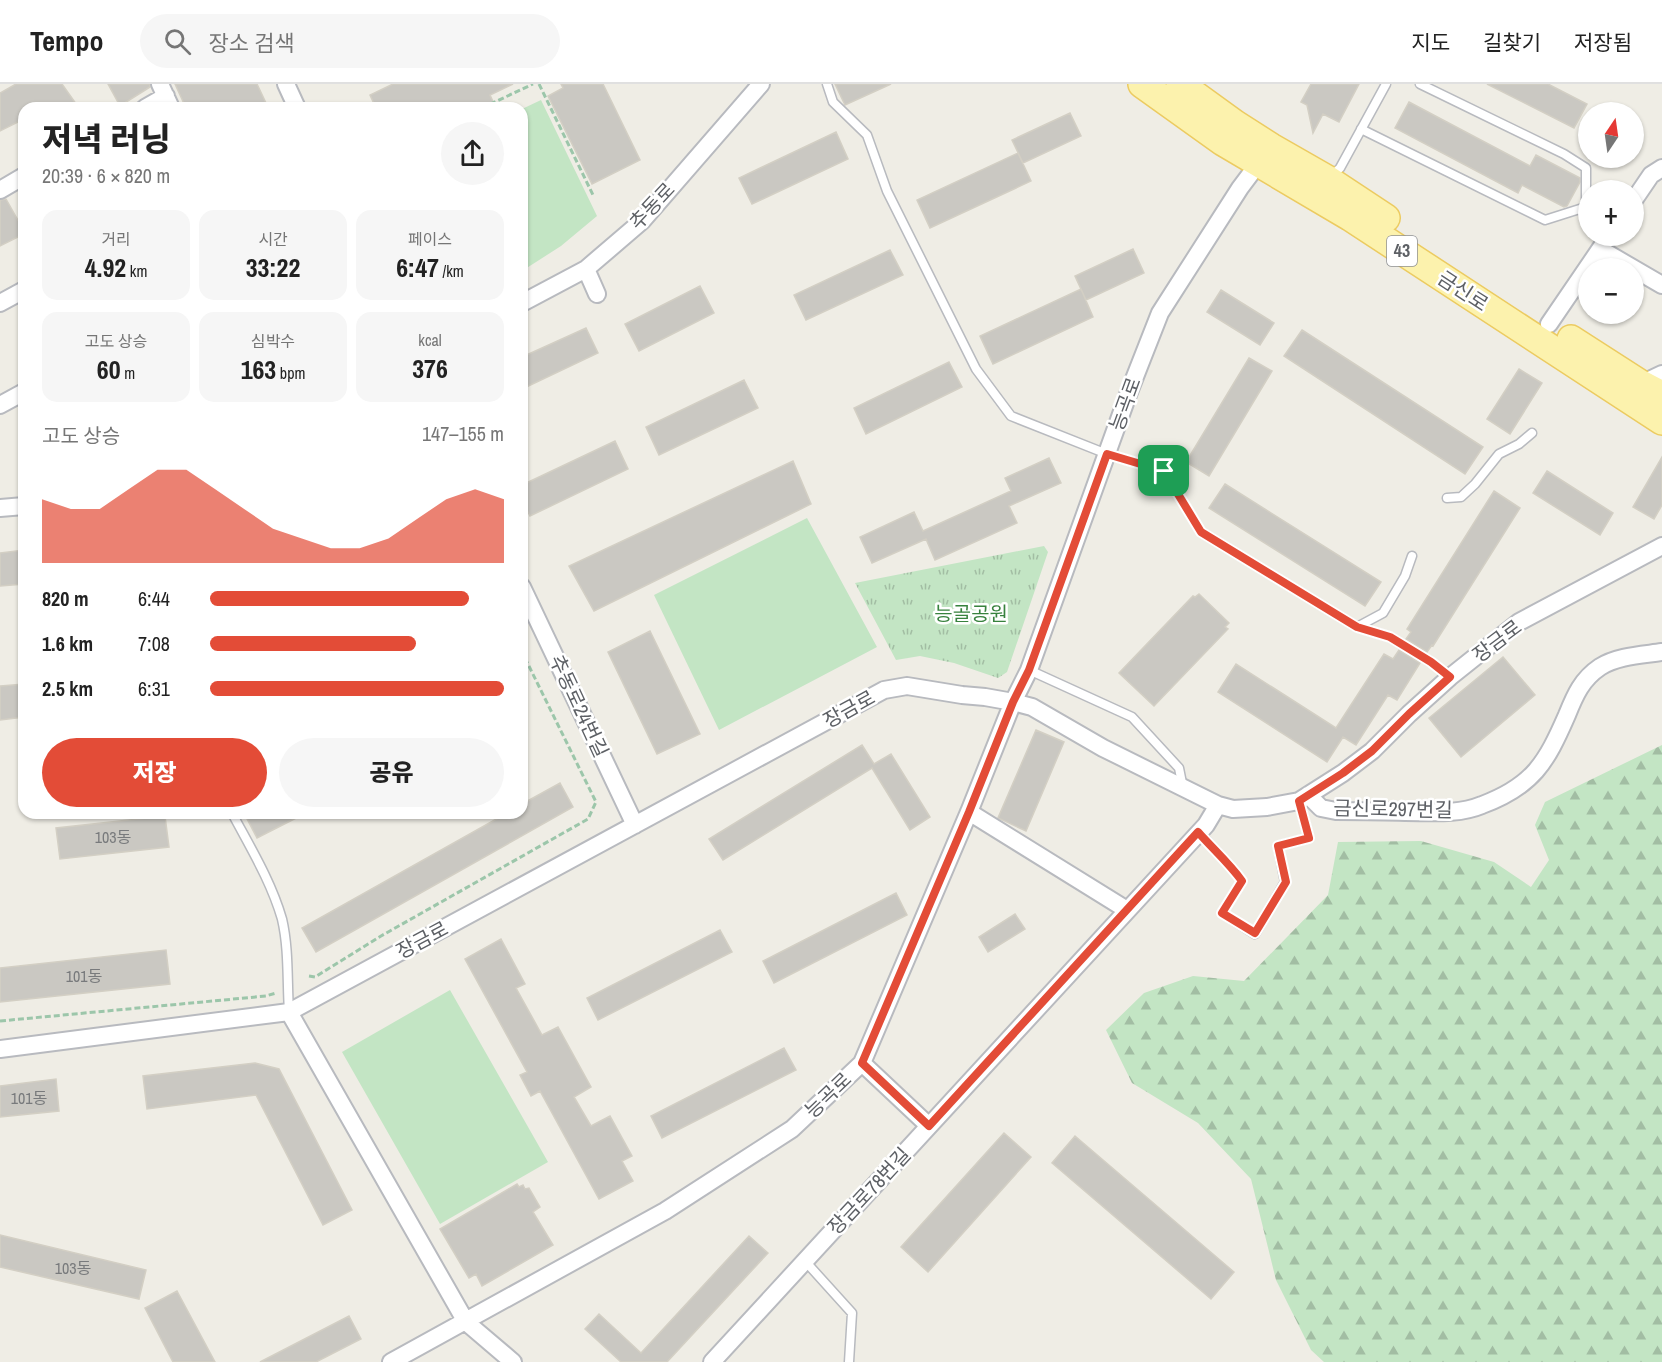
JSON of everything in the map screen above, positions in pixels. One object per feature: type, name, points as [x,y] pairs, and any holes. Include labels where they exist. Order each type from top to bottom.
[{"type":"main road","name":"금신로","points":[[1142,84],[1223,142],[1265,155],[1327,179],[1549,324],[1655,384]]},
{"type":"main road","name":"금신로","points":[[1179,84],[1235,124],[1265,155],[1350,217],[1662,421]]},
{"type":"street","points":[[286,84],[294,102]]},
{"type":"street","name":"추동로","points":[[528,300],[586,268],[642,221],[761,84]]},
{"type":"street","name":"능곡로","points":[[391,1362],[665,1211],[792,1129],[862,1063],[969,812],[1013,702],[1029,670],[1160,313],[1240,188],[1265,155]]},
{"type":"street","points":[[1644,185],[1651,175],[1662,168]]},
{"type":"street","points":[[0,190],[18,180]]},
{"type":"street","points":[[1549,324],[1602,246]]},
{"type":"street","points":[[1610,246],[1662,285]]},
{"type":"street","points":[[586,268],[597,294]]},
{"type":"street","points":[[0,303],[18,293]]},
{"type":"street","points":[[0,405],[18,395]]},
{"type":"street","points":[[0,508],[18,506]]},
{"type":"street","name":"장금로","points":[[0,1049],[289,1012],[884,690],[907,686],[1032,707],[1103,748],[1218,805],[1233,809],[1247,810],[1304,798],[1372,751],[1450,677],[1519,622],[1662,546]]},
{"type":"street","name":"추동로24번길","points":[[528,600],[635,825]]},
{"type":"street","name":"금신로297번길","points":[[1304,798],[1321,808],[1336,811],[1449,813],[1480,806],[1514,790],[1535,773],[1560,732],[1579,688],[1586,678],[1602,665],[1620,659],[1662,652]]},
{"type":"street","name":"장금로78번길","points":[[712,1362],[1206,825],[1218,805]]},
{"type":"street","points":[[969,812],[1126,910]]},
{"type":"street","points":[[289,1012],[466,1322],[513,1362]]},
{"type":"street","points":[[862,1063],[929,1126]]},
{"type":"lane","points":[[827,84],[833,102],[867,135],[887,191],[976,369],[1011,416],[1107,454],[1164,471],[1201,532],[1357,627],[1390,637],[1431,662],[1450,677]]},
{"type":"lane","points":[[1327,179],[1340,168],[1386,84]]},
{"type":"lane","points":[[1361,129],[1545,220],[1586,207],[1586,168],[1564,154],[1420,84]]},
{"type":"lane","points":[[1447,498],[1461,497],[1475,484],[1499,454],[1519,444],[1532,433]]},
{"type":"lane","points":[[1357,627],[1383,613],[1405,576],[1412,556]]},
{"type":"lane","points":[[1029,670],[1132,717],[1179,768],[1184,788]]},
{"type":"lane","points":[[1198,832],[1229,863],[1242,881],[1222,913],[1255,933],[1286,882],[1278,846],[1309,838],[1304,798]]},
{"type":"lane","points":[[235,819],[269,881],[282,919],[286,946],[289,1012]]},
{"type":"lane","points":[[805,1261],[852,1313],[849,1362]]},
{"type":"path","points":[[495,102],[533,84]]},
{"type":"path","points":[[539,84],[593,195]]},
{"type":"path","points":[[309,976],[315,977],[381,936],[588,819],[596,802],[528,664]]},
{"type":"path","points":[[0,1021],[266,996],[278,992],[279,987]]},
{"type":"green space","points":[[541,100],[597,216],[561,246],[528,267],[528,106]]},
{"type":"green space","points":[[807,518],[877,647],[719,730],[654,595]]},
{"type":"green space","name":"능골공원","points":[[1044,546],[1048,552],[1007,672],[998,678],[954,663],[920,656],[896,660],[855,583]]},
{"type":"green space","points":[[1662,745],[1662,1362],[1324,1362],[1311,1350],[1276,1280],[1251,1179],[1198,1123],[1132,1083],[1106,1030],[1144,993],[1193,976],[1244,981],[1328,895],[1338,842],[1421,841],[1494,862],[1531,887],[1549,860],[1535,825],[1545,802]]},
{"type":"green space","points":[[450,990],[548,1162],[440,1224],[342,1052]]},
{"type":"building","points":[[16,84],[62,84],[75,102],[18,102],[18,122],[0,131],[0,93]]},
{"type":"building","points":[[108,84],[150,84],[150,87],[126,102],[118,102]]},
{"type":"building","points":[[175,84],[257,84],[266,102],[183,102]]},
{"type":"building","points":[[393,84],[513,84],[490,95],[493,102],[373,102],[370,95]]},
{"type":"building","points":[[561,84],[603,84],[640,160],[592,184],[548,96],[563,88]]},
{"type":"building","points":[[835,84],[891,84],[845,105]]},
{"type":"building","points":[[1311,84],[1359,84],[1339,122],[1323,114],[1313,133],[1307,105],[1301,102]]},
{"type":"building","points":[[1487,84],[1548,84],[1583,102],[1578,102],[1578,121],[1574,128]]},
{"type":"building","points":[[1409,102],[1530,166],[1536,155],[1580,180],[1567,206],[1564,207],[1522,185],[1518,193],[1395,128]]},
{"type":"building","points":[[1070,113],[1081,136],[1023,163],[1012,140]]},
{"type":"building","points":[[836,132],[848,159],[752,204],[739,178]]},
{"type":"building","points":[[1018,153],[1031,181],[930,228],[917,200]]},
{"type":"building","points":[[6,199],[18,220],[18,237],[0,246],[0,200]]},
{"type":"building","points":[[1133,249],[1144,273],[1086,300],[1075,276]]},
{"type":"building","points":[[890,250],[903,275],[806,320],[794,295]]},
{"type":"building","points":[[700,286],[714,313],[639,351],[625,324]]},
{"type":"building","points":[[1081,289],[1093,317],[993,364],[980,336]]},
{"type":"building","points":[[1221,290],[1274,323],[1260,345],[1207,312]]},
{"type":"building","points":[[586,328],[598,353],[528,386],[528,354]]},
{"type":"building","points":[[1302,330],[1483,447],[1465,474],[1284,356]]},
{"type":"building","points":[[1249,358],[1272,371],[1209,476],[1186,462]]},
{"type":"building","points":[[949,362],[962,387],[866,434],[854,408]]},
{"type":"building","points":[[1519,369],[1542,383],[1510,434],[1487,419]]},
{"type":"building","points":[[744,380],[758,408],[659,455],[646,427]]},
{"type":"building","points":[[615,441],[628,469],[530,516],[528,482]]},
{"type":"building","points":[[1662,457],[1662,505],[1654,519],[1633,507]]},
{"type":"building","points":[[1049,458],[1061,483],[1009,506],[1017,523],[935,560],[926,539],[872,563],[860,537],[914,512],[923,531],[1011,491],[1005,478]]},
{"type":"building","points":[[793,461],[811,504],[594,611],[569,566]]},
{"type":"building","points":[[1547,471],[1613,513],[1600,535],[1533,493]]},
{"type":"building","points":[[1225,484],[1381,582],[1365,606],[1209,508]]},
{"type":"building","points":[[1494,491],[1520,508],[1427,652],[1406,639],[1411,632],[1407,629]]},
{"type":"building","points":[[18,551],[18,584],[0,586],[0,553]]},
{"type":"building","points":[[1199,594],[1229,623],[1225,627],[1228,629],[1154,706],[1119,673],[1193,596]]},
{"type":"building","points":[[650,631],[700,734],[657,754],[608,652]]},
{"type":"building","points":[[1399,650],[1420,663],[1397,700],[1388,695],[1356,745],[1343,737],[1327,762],[1218,692],[1236,664],[1336,728],[1384,654],[1393,659]]},
{"type":"building","points":[[1503,657],[1535,695],[1461,757],[1429,718]]},
{"type":"building","points":[[18,684],[18,718],[0,720],[0,686]]},
{"type":"building","points":[[1036,730],[1064,742],[1026,831],[998,818]]},
{"type":"building","points":[[862,745],[874,764],[891,754],[930,817],[910,830],[872,768],[723,860],[709,839]]},
{"type":"building","points":[[560,783],[573,807],[316,952],[302,928],[496,819],[528,819],[528,801]]},
{"type":"building","points":[[138,819],[165,819],[169,847],[60,859],[56,828]]},
{"type":"building","points":[[247,819],[294,819],[257,838]]},
{"type":"building","points":[[896,893],[907,915],[774,983],[763,961]]},
{"type":"building","points":[[1015,914],[1025,929],[988,952],[979,937]]},
{"type":"building","points":[[720,930],[732,952],[598,1020],[587,998]]},
{"type":"building","points":[[501,939],[525,984],[516,988],[542,1035],[558,1027],[591,1087],[574,1097],[591,1126],[610,1116],[632,1156],[622,1161],[633,1181],[599,1199],[540,1091],[531,1096],[520,1075],[527,1072],[465,959]]},
{"type":"building","points":[[166,950],[170,984],[0,1002],[0,968]]},
{"type":"building","points":[[784,1048],[796,1070],[662,1138],[651,1116]]},
{"type":"building","points":[[255,1063],[279,1069],[352,1210],[323,1225],[256,1095],[147,1109],[143,1076]]},
{"type":"building","points":[[56,1079],[59,1111],[0,1117],[0,1086]]},
{"type":"building","points":[[1004,1133],[1031,1157],[928,1272],[901,1247]]},
{"type":"building","points":[[1075,1136],[1234,1272],[1211,1299],[1052,1163]]},
{"type":"building","points":[[517,1184],[519,1187],[523,1185],[525,1189],[529,1188],[540,1207],[533,1212],[553,1245],[482,1286],[476,1274],[469,1278],[440,1229]]},
{"type":"building","points":[[0,1235],[146,1270],[139,1299],[0,1267]]},
{"type":"building","points":[[749,1236],[768,1253],[667,1362],[621,1362],[585,1329],[599,1314],[641,1353]]},
{"type":"building","points":[[177,1291],[215,1362],[173,1362],[145,1308]]},
{"type":"building","points":[[349,1316],[361,1339],[316,1362],[260,1362]]},
{"type":"route","points":[[1107,454],[1164,471],[1201,532],[1357,627],[1390,637],[1431,662],[1450,677],[1372,751],[1299,801],[1309,838],[1278,846],[1286,882],[1255,933],[1222,913],[1242,881],[1229,863],[1198,832],[929,1126],[862,1063],[969,812],[1013,702],[1029,670],[1107,454]]}]
